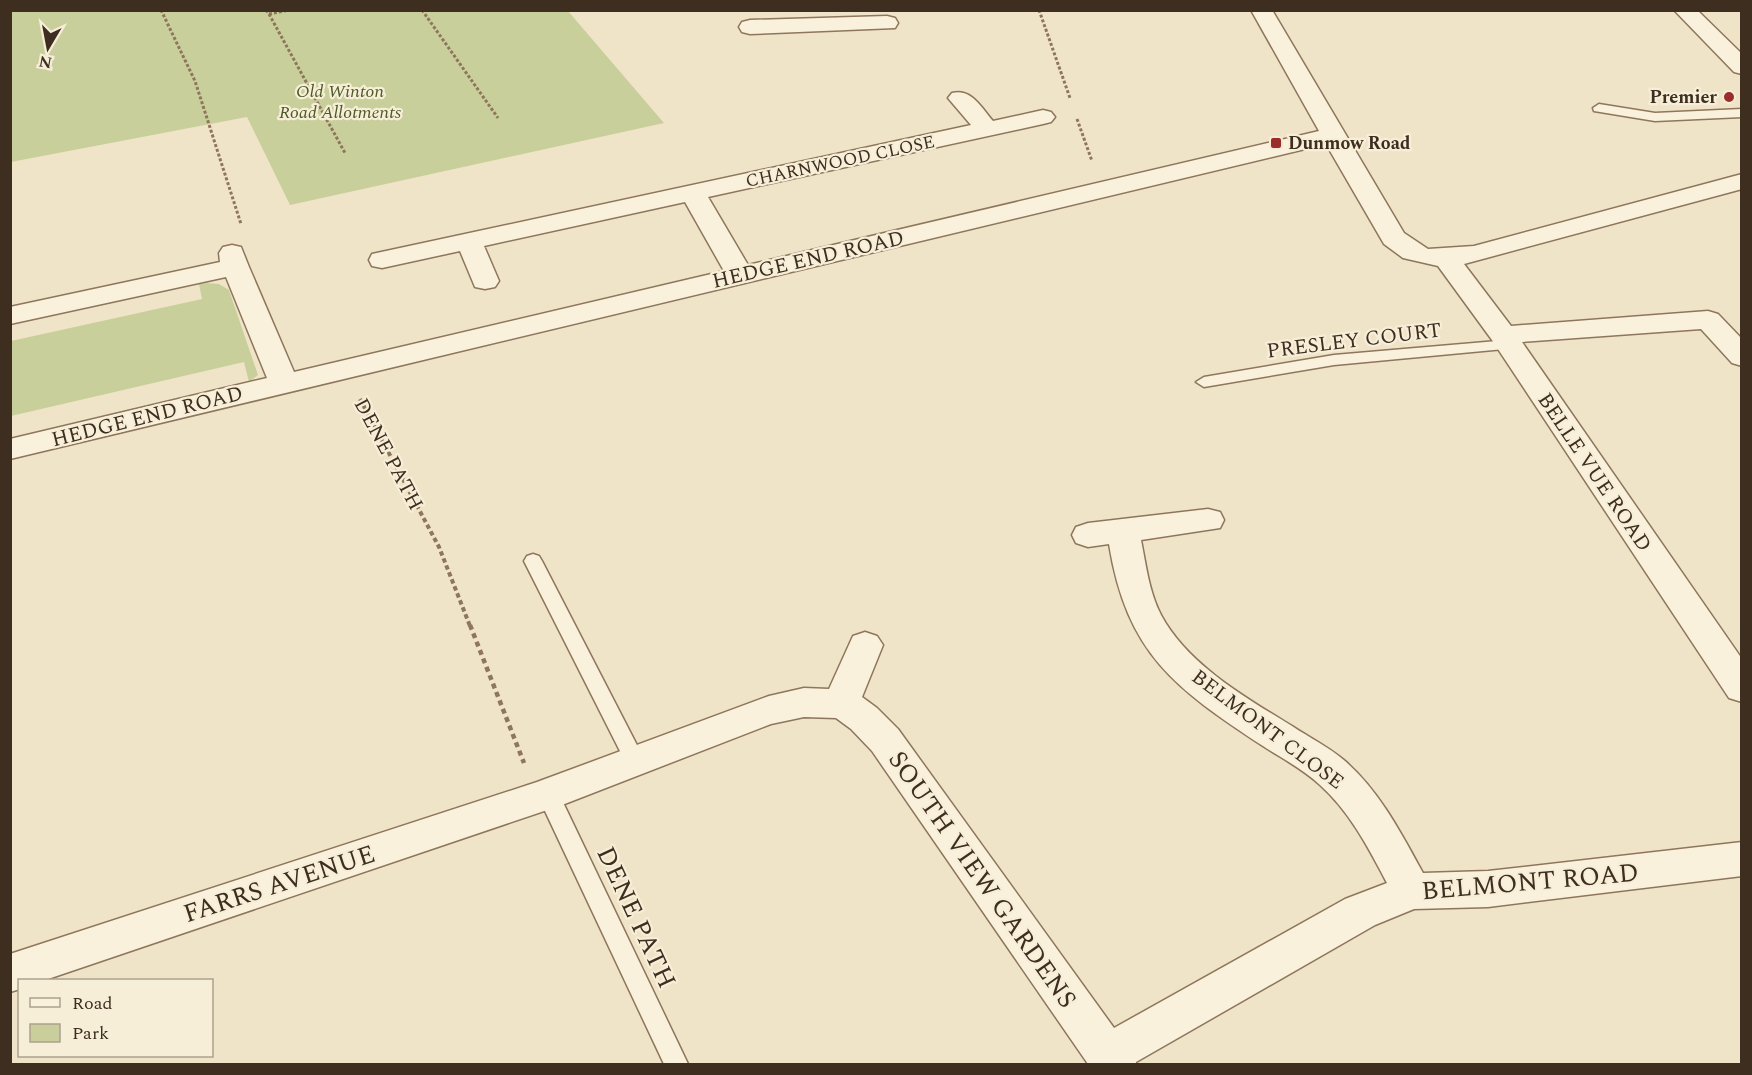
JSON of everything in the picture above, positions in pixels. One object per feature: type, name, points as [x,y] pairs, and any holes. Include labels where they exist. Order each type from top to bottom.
[{"type":"street","points":[[1261,10],[1393,238],[1406,251],[1416,255],[1432,259],[1476,254],[1742,181]]},
{"type":"street","points":[[1684,10],[1742,67]]},
{"type":"street","points":[[750,27],[790,18],[887,23]]},
{"type":"street","points":[[960,98],[987,129]]},
{"type":"street","name":"CHARNWOOD CLOSE","points":[[382,260],[1043,117]]},
{"type":"street","name":"HEDGE END ROAD","points":[[10,449],[1332,135]]},
{"type":"street","points":[[693,193],[740,275]]},
{"type":"street","points":[[469,241],[485,280]]},
{"type":"street","name":"BELLE VUE ROAD","points":[[1446,258],[1506,340],[1742,688]]},
{"type":"street","points":[[10,316],[234,260],[297,380]]},
{"type":"street","points":[[1506,340],[1708,320],[1742,357]]},
{"type":"street","name":"BELMONT CLOSE","points":[[1208,520],[1106,533],[1134,589],[1145,617],[1164,645],[1182,665],[1212,691],[1333,773],[1357,798],[1375,823],[1412,891]]},
{"type":"street","points":[[543,796],[634,759],[773,709],[815,702],[842,704],[865,645]]},
{"type":"street","name":"SOUTH VIEW GARDENS","points":[[842,704],[866,720],[885,740],[1110,1060]]},
{"type":"street","name":"FARRS AVENUE","points":[[10,973],[543,796]]},
{"type":"street","name":"BELMONT ROAD","points":[[1110,1060],[1360,912],[1412,891],[1488,889],[1742,859]]},
{"type":"lane","points":[[1599,108],[1655,117],[1742,113]]},
{"type":"lane","name":"PRESLEY COURT","points":[[1204,382],[1334,360],[1506,340]]},
{"type":"lane","points":[[533,561],[634,759]]},
{"type":"lane","name":"DENE PATH","points":[[543,796],[676,1065]]},
{"type":"path","points":[[161,10],[195,81],[242,226]]},
{"type":"path","points":[[289,10],[267,12],[345,153]]},
{"type":"path","points":[[422,10],[498,118]]},
{"type":"path","name":"DENE PATH","points":[[297,380],[354,388],[439,547],[543,796]]},
{"type":"green space","name":"Old Winton Road Allotments","points":[[11,10],[568,11],[664,123],[290,205],[247,117],[11,162]]},
{"type":"green space","points":[[199,284],[219,284],[229,290],[258,375],[249,382],[244,362],[11,416],[11,341],[202,299]]},
{"type":"place","name":"Premier","points":[[1729,97]]},
{"type":"place","name":"Dunmow Road","points":[[1276,143]]}]
